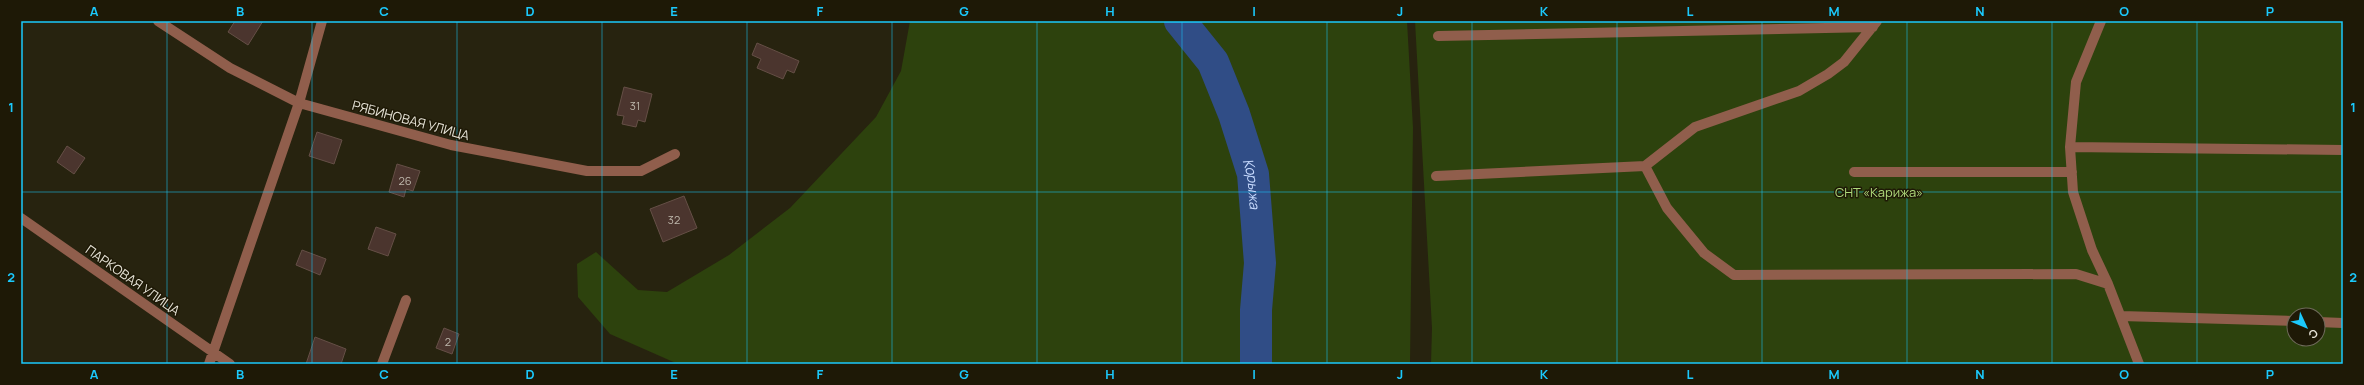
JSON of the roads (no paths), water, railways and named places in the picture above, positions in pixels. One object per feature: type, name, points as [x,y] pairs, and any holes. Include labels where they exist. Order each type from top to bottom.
[{"type":"street","name":"РЯБИНОВАЯ УЛИЦА","points":[[158,21],[230,68],[300,103],[450,145],[587,171],[641,171],[675,154]]},
{"type":"street","points":[[208,364],[300,103],[322,21]]},
{"type":"street","points":[[2101,21],[2076,82],[2070,147],[2073,192],[2092,250],[2108,284],[2139,364]]},
{"type":"street","points":[[1438,36],[1875,24]]},
{"type":"street","points":[[1436,176],[1645,166],[1695,127],[1799,91],[1828,74],[1844,62],[1875,24]]},
{"type":"street","points":[[2070,147],[2343,150]]},
{"type":"street","points":[[1645,166],[1667,208],[1704,253],[1734,275],[2076,274],[2108,284]]},
{"type":"street","points":[[1854,172],[2072,172]]},
{"type":"street","name":"ПАРКОВАЯ УЛИЦА","points":[[21,218],[230,364]]},
{"type":"street","points":[[382,364],[406,300]]},
{"type":"street","points":[[2121,316],[2286,321]]},
{"type":"street","points":[[2326,322],[2343,323]]},
{"type":"waterway","name":"Корыжа","points":[[1180,21],[1213,62],[1234,114],[1253,174],[1260,263],[1256,310],[1256,364]]},
{"type":"park label","name":"СНТ «Карижа»","points":[[1879,192]]}]
